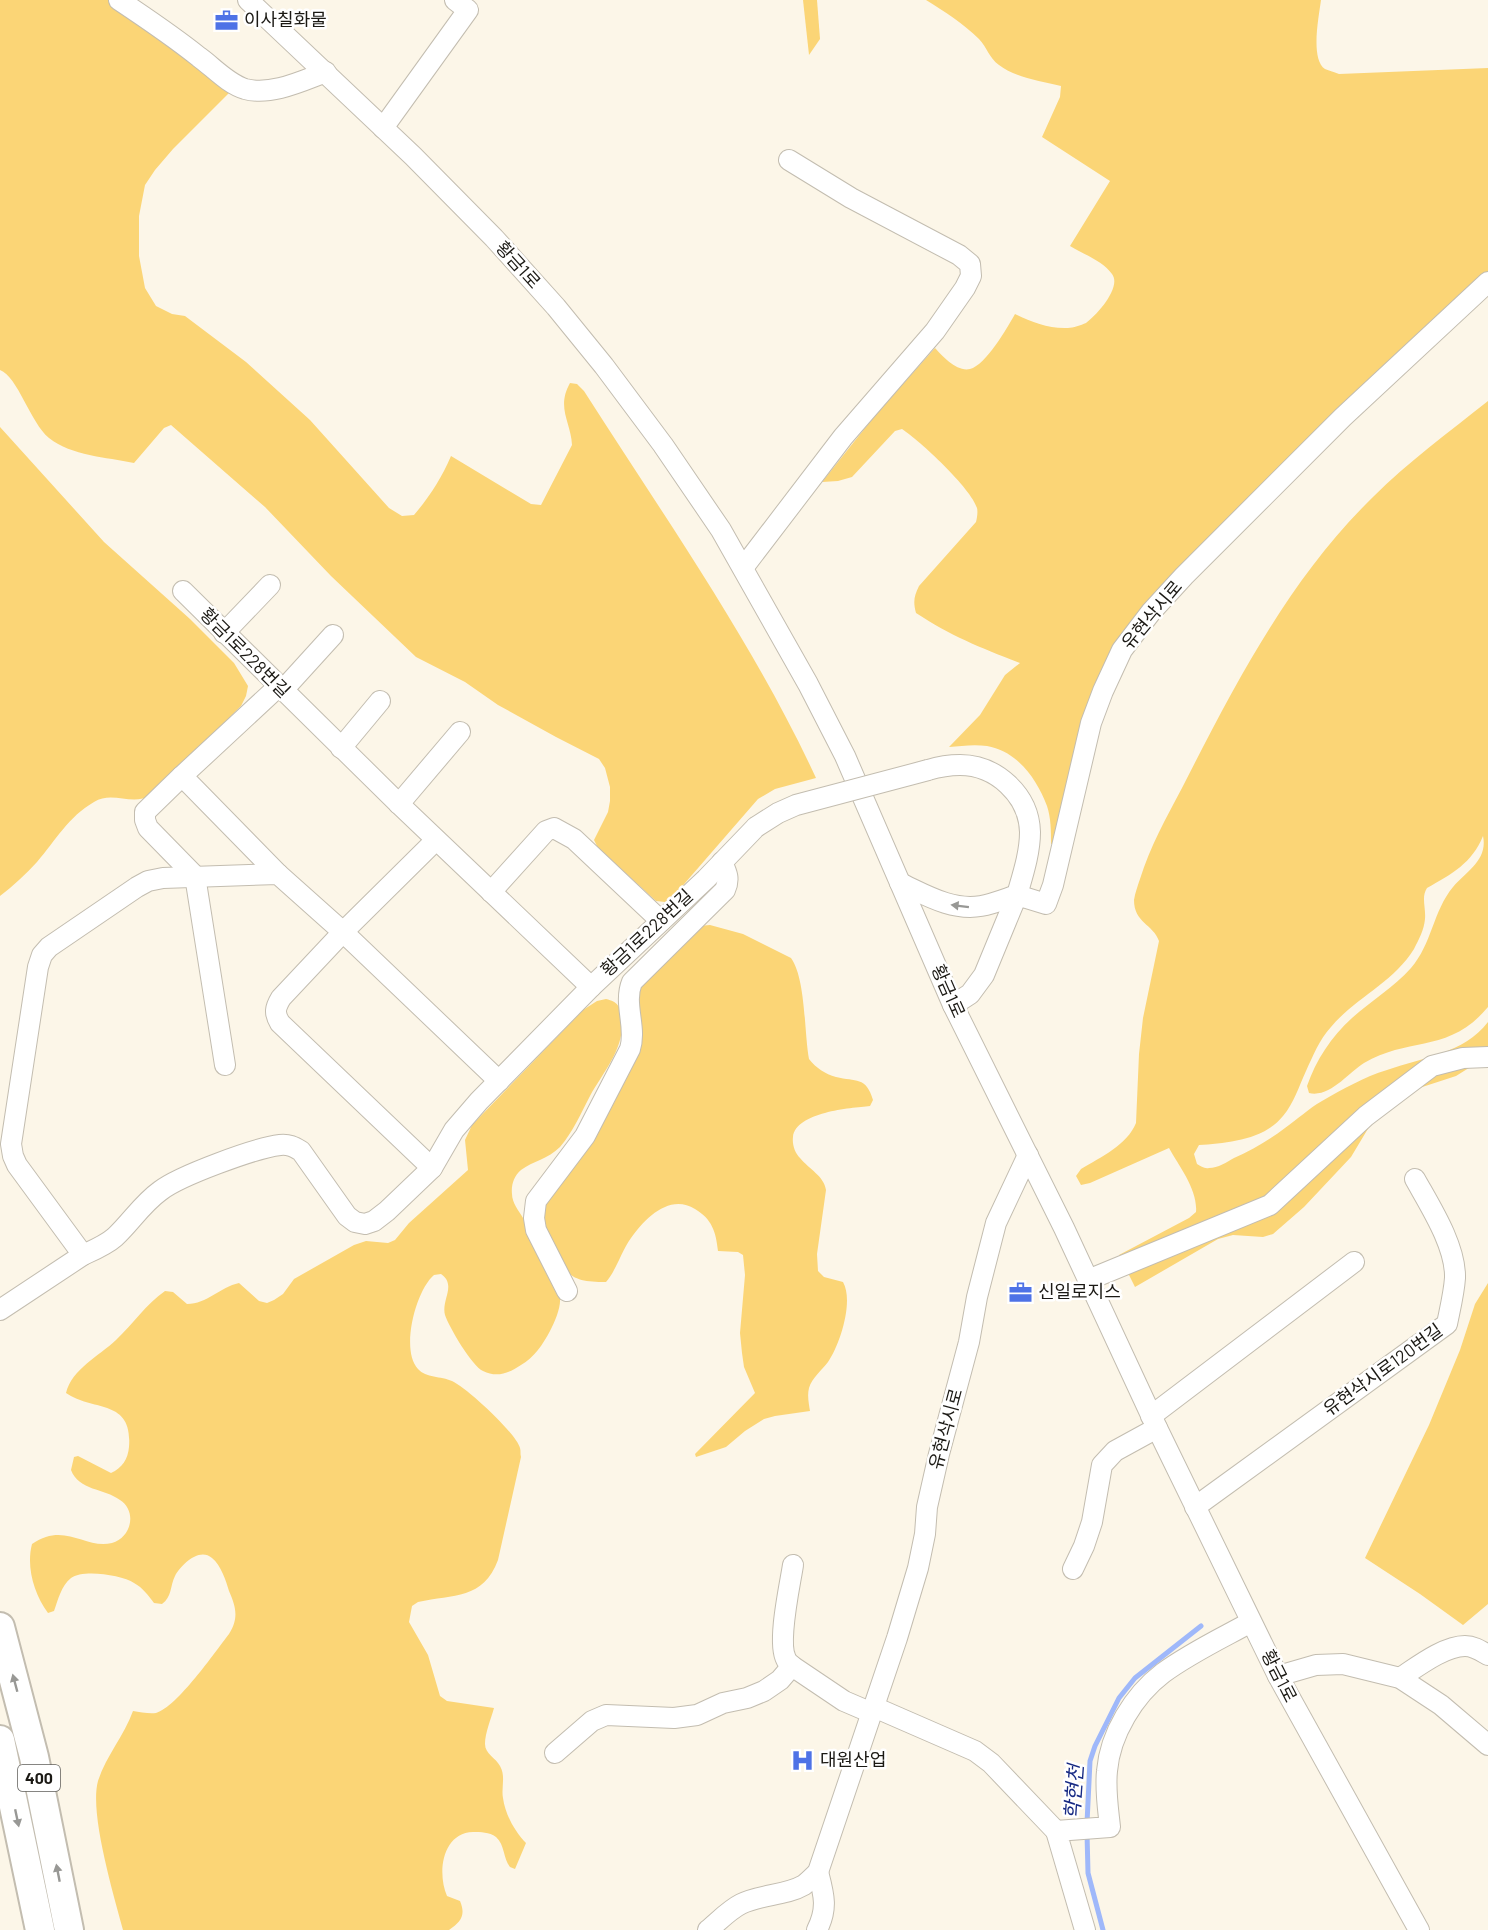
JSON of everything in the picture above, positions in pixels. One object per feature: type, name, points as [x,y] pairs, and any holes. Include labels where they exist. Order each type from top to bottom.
[{"type":"highway","name":"400","points":[[0,1627],[34,1757],[69,1930]]},
{"type":"highway","name":"400","points":[[0,1740],[40,1930]]},
{"type":"street","points":[[119,0],[198,56],[226,79],[244,89],[262,90],[282,87],[326,72]]},
{"type":"street","name":"황금1로","points":[[248,0],[326,72],[494,238],[570,324],[663,445],[721,530],[808,684],[845,756],[953,1005],[1028,1155],[1251,1622],[1278,1676],[1419,1930]]},
{"type":"street","points":[[383,128],[468,10],[455,0]]},
{"type":"street","points":[[743,568],[843,437],[935,331],[971,276],[970,264],[959,255],[851,198],[789,160]]},
{"type":"street","name":"유현삭시로","points":[[1017,895],[1046,904],[1053,885],[1091,723],[1122,650],[1151,612],[1343,417],[1488,282]]},
{"type":"street","points":[[224,633],[270,585]]},
{"type":"street","name":"황금1로228번길","points":[[183,591],[341,748],[591,987],[756,827],[796,805],[928,770],[962,765],[981,768],[997,775],[1011,786],[1027,814],[1030,829],[1029,844],[1017,895]]},
{"type":"street","points":[[225,1065],[195,876],[148,828],[145,812],[281,688],[333,635]]},
{"type":"street","points":[[341,748],[380,701]]},
{"type":"street","points":[[399,804],[460,732]]},
{"type":"street","points":[[182,776],[278,874],[344,932],[499,1081]]},
{"type":"street","points":[[491,892],[546,831],[554,828],[562,831],[582,847],[661,921]]},
{"type":"street","points":[[432,1168],[280,1023],[276,1015],[276,1007],[281,998],[344,932],[436,840]]},
{"type":"street","points":[[567,1291],[536,1230],[534,1218],[536,1201],[585,1136],[630,1049],[632,1034],[628,998],[632,982],[725,890],[728,882],[722,862]]},
{"type":"street","points":[[83,1255],[13,1156],[12,1130],[38,967],[42,955],[49,947],[148,881],[195,876],[278,874]]},
{"type":"street","points":[[900,883],[937,900],[966,908],[982,906],[1017,895]]},
{"type":"street","points":[[953,1005],[970,994],[984,975],[1017,895]]},
{"type":"street","points":[[0,1310],[83,1255],[102,1247],[114,1238],[148,1201],[173,1182],[270,1147],[293,1146],[301,1151],[347,1216],[355,1222],[364,1224],[374,1221],[432,1168],[454,1130],[591,987]]},
{"type":"street","points":[[1088,1280],[1270,1205],[1366,1116],[1432,1066],[1462,1058],[1488,1057]]},
{"type":"street","name":"유현삭시로","points":[[818,1872],[897,1638],[918,1568],[936,1465],[969,1342],[977,1297],[996,1223],[1028,1155]]},
{"type":"street","name":"유현삭시로120번길","points":[[1195,1507],[1447,1324],[1455,1277],[1450,1248],[1415,1179]]},
{"type":"street","points":[[1073,1569],[1092,1522],[1102,1465],[1115,1450],[1154,1422],[1354,1262]]},
{"type":"street","points":[[793,1565],[785,1611],[783,1647],[786,1659],[792,1666],[844,1701],[975,1750],[1065,1830],[1085,1930]]},
{"type":"street","points":[[1065,1830],[1110,1827],[1106,1785],[1109,1762],[1117,1735],[1140,1695],[1164,1673],[1251,1622]]},
{"type":"street","points":[[1400,1678],[1428,1659],[1450,1649],[1464,1646],[1476,1648],[1488,1654]]},
{"type":"street","points":[[1278,1676],[1316,1665],[1343,1664],[1400,1678],[1441,1705],[1488,1745]]},
{"type":"street","points":[[555,1753],[592,1721],[606,1715],[674,1718],[697,1715],[723,1703],[747,1698],[764,1691],[780,1680],[792,1666]]},
{"type":"street","points":[[708,1930],[728,1912],[742,1904],[805,1884],[818,1872],[825,1899],[823,1917],[817,1930]]},
{"type":"shaded area","points":[[0,0],[108,0],[169,43],[230,92],[173,149],[145,185],[139,216],[139,256],[145,288],[156,306],[172,314],[185,316],[246,362],[310,420],[389,508],[402,516],[414,515],[435,487],[451,456],[531,504],[541,505],[572,445],[564,400],[570,383],[577,384],[584,391],[707,581],[765,678],[816,778],[775,789],[758,799],[672,898],[665,902],[656,901],[598,848],[594,840],[608,812],[610,801],[610,787],[605,768],[599,759],[498,705],[465,682],[416,657],[331,576],[265,507],[171,425],[164,428],[134,463],[68,449],[49,438],[36,422],[13,381],[0,370]]},
{"type":"shaded area","points":[[803,0],[817,0],[820,39],[809,55]]},
{"type":"shaded area","points":[[926,0],[1321,0],[1317,47],[1320,64],[1327,70],[1339,74],[1488,68],[1488,272],[1330,418],[1132,625],[1057,844],[1051,844],[1049,815],[1043,796],[1032,776],[1017,760],[998,749],[987,746],[949,747],[980,715],[1005,675],[1020,663],[966,641],[916,613],[914,606],[919,586],[976,522],[977,510],[973,499],[944,466],[902,429],[895,431],[852,477],[822,482],[877,413],[935,348],[955,366],[970,369],[989,354],[1015,314],[1047,326],[1075,327],[1086,323],[1096,314],[1114,286],[1112,274],[1108,269],[1070,246],[1110,181],[1042,137],[1060,97],[1061,86],[1013,73],[999,65],[973,33]]},
{"type":"shaded area","points":[[1488,401],[1488,1007],[1459,1032],[1429,1043],[1397,1049],[1381,1055],[1358,1067],[1332,1088],[1317,1094],[1309,1093],[1307,1086],[1315,1067],[1337,1033],[1390,988],[1418,959],[1446,896],[1479,858],[1484,844],[1483,836],[1467,861],[1453,873],[1427,888],[1424,899],[1424,923],[1414,949],[1396,971],[1351,1007],[1327,1032],[1283,1116],[1266,1130],[1244,1139],[1199,1145],[1194,1154],[1197,1164],[1207,1168],[1216,1167],[1267,1141],[1317,1104],[1346,1088],[1378,1073],[1455,1048],[1478,1033],[1488,1022],[1488,1056],[1456,1076],[1410,1091],[1372,1122],[1351,1157],[1304,1207],[1273,1234],[1263,1237],[1233,1235],[1218,1239],[1135,1287],[1119,1255],[1189,1218],[1196,1212],[1194,1195],[1187,1178],[1169,1148],[1090,1183],[1081,1185],[1076,1176],[1081,1169],[1120,1144],[1136,1123],[1143,1018],[1159,941],[1153,931],[1140,919],[1135,908],[1135,895],[1144,867],[1170,810],[1222,710],[1266,634],[1315,562],[1386,484]]},
{"type":"shaded area","points":[[0,427],[104,542],[190,619],[234,663],[248,686],[241,706],[151,795],[137,799],[101,799],[85,808],[70,822],[33,866],[0,896]]},
{"type":"shaded area","points":[[710,925],[743,934],[791,958],[796,967],[802,992],[809,1059],[828,1074],[863,1083],[873,1100],[870,1106],[838,1110],[813,1117],[796,1129],[793,1137],[793,1146],[797,1154],[819,1177],[826,1190],[817,1254],[818,1271],[824,1277],[843,1282],[847,1300],[844,1323],[837,1345],[828,1362],[810,1384],[808,1397],[810,1411],[764,1419],[726,1447],[696,1457],[695,1454],[755,1393],[744,1367],[740,1333],[745,1275],[743,1255],[738,1252],[718,1251],[714,1232],[705,1217],[695,1209],[676,1204],[659,1210],[643,1223],[628,1243],[606,1282],[581,1280],[569,1274],[555,1254],[547,1235],[541,1203],[594,1129],[635,1005],[639,983],[699,926]]},
{"type":"shaded area","points":[[606,999],[618,1005],[622,1018],[620,1039],[612,1059],[565,1141],[551,1154],[521,1170],[516,1175],[513,1184],[514,1204],[544,1258],[560,1297],[560,1306],[547,1336],[534,1355],[516,1368],[498,1374],[483,1371],[467,1354],[447,1321],[444,1309],[448,1283],[441,1274],[434,1275],[421,1293],[412,1320],[410,1335],[410,1348],[418,1369],[425,1374],[452,1381],[468,1392],[501,1422],[517,1441],[520,1449],[521,1457],[498,1560],[492,1573],[476,1589],[466,1593],[418,1602],[412,1606],[409,1622],[428,1655],[440,1696],[447,1701],[494,1708],[485,1747],[502,1770],[504,1804],[514,1828],[526,1843],[515,1869],[510,1867],[501,1844],[493,1835],[473,1832],[454,1839],[445,1856],[442,1876],[447,1896],[460,1901],[462,1914],[457,1924],[449,1930],[123,1930],[100,1833],[96,1795],[98,1781],[133,1711],[156,1713],[174,1701],[229,1634],[234,1623],[235,1612],[221,1569],[212,1558],[202,1555],[191,1559],[178,1572],[168,1598],[162,1604],[154,1603],[143,1589],[128,1580],[102,1574],[84,1574],[77,1575],[68,1581],[60,1593],[54,1611],[48,1613],[32,1580],[30,1553],[32,1544],[55,1535],[65,1535],[93,1543],[112,1543],[124,1535],[130,1523],[129,1511],[120,1500],[86,1486],[75,1477],[71,1470],[74,1457],[78,1456],[111,1473],[118,1469],[126,1459],[129,1447],[129,1431],[125,1421],[118,1413],[66,1393],[69,1384],[87,1363],[116,1340],[165,1291],[173,1292],[187,1304],[201,1301],[239,1283],[259,1301],[267,1303],[283,1294],[294,1279],[354,1245],[366,1241],[388,1243],[395,1240],[409,1223],[468,1170],[465,1140],[472,1125],[583,1010],[597,1001]]},
{"type":"shaded area","points":[[1488,1283],[1488,1604],[1463,1625],[1365,1558],[1429,1425],[1460,1350],[1475,1304]]},
{"type":"waterway","name":"학현천","points":[[1087,1823],[1090,1761],[1119,1698],[1135,1678],[1201,1626]]},
{"type":"waterway","name":"학현천","points":[[1087,1833],[1088,1873],[1103,1930]]},
{"type":"place","name":"이사칠화물","points":[[226,20]]},
{"type":"place","name":"신일로지스","points":[[1020,1292]]},
{"type":"place","name":"대원산업","points":[[802,1760]]}]
